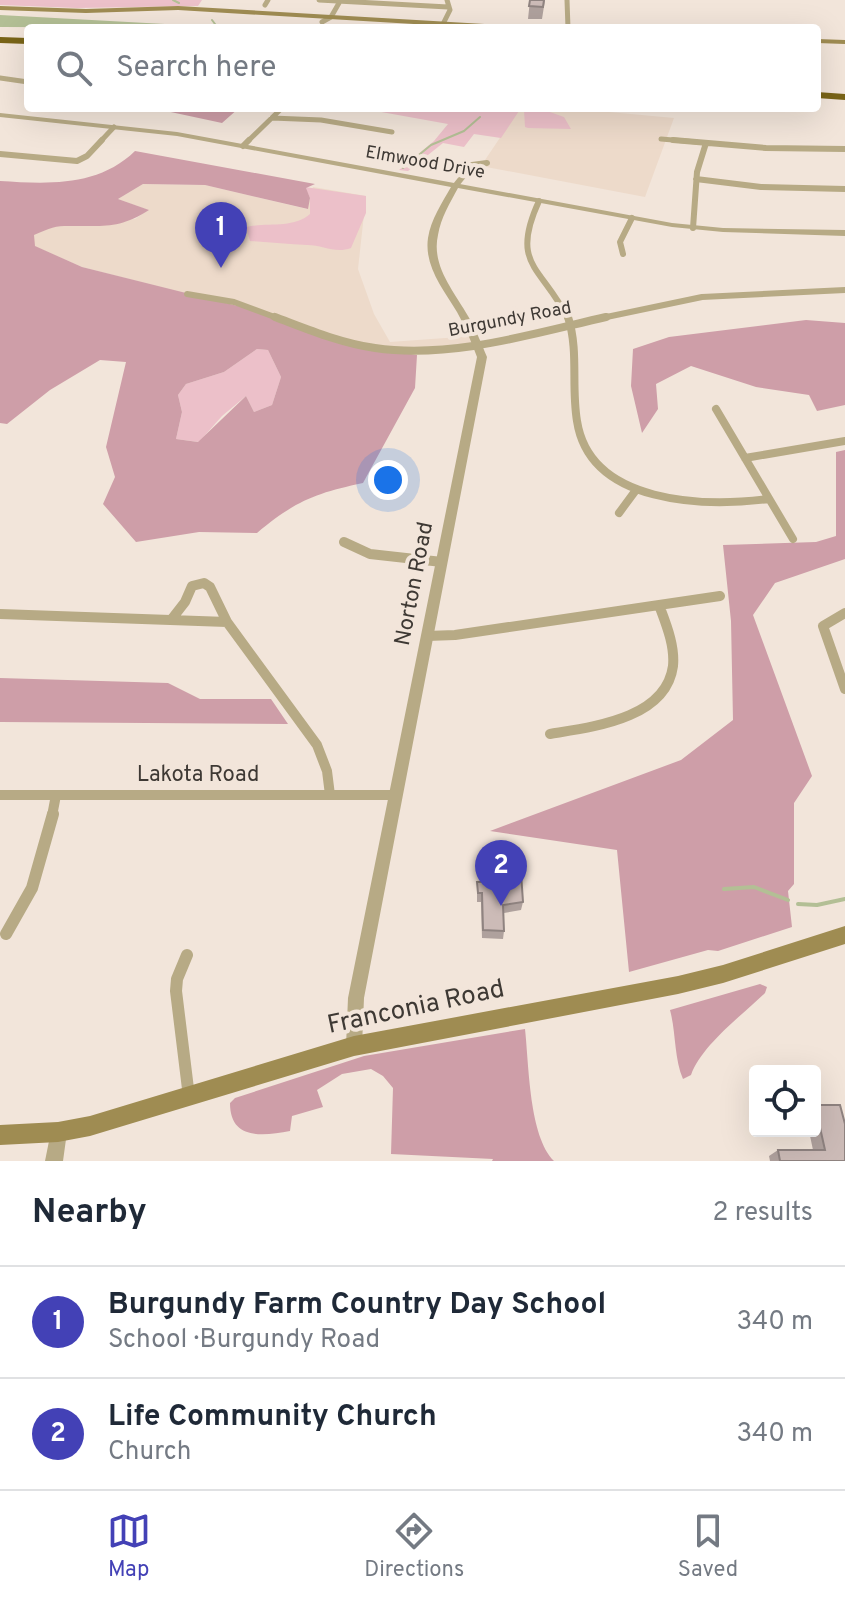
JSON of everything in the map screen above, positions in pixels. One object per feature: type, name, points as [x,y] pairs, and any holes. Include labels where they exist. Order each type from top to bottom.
[{"type":"highway","points":[[0,40],[24,41]]},
{"type":"highway","points":[[0,50],[24,51]]},
{"type":"highway","points":[[821,87],[845,89]]},
{"type":"highway","points":[[821,98],[845,100]]},
{"type":"highway","points":[[821,107],[845,109]]},
{"type":"main road","points":[[0,8],[178,8],[377,24]]},
{"type":"main road","points":[[321,19],[331,17],[417,24]]},
{"type":"main road","points":[[821,44],[845,45]]},
{"type":"main road","name":"Franconia Road","points":[[0,1135],[58,1132],[128,1117],[354,1046],[678,985],[845,935]]},
{"type":"street","points":[[319,0],[339,3],[402,2],[448,7]]},
{"type":"street","points":[[442,24],[450,10],[447,0]]},
{"type":"street","points":[[567,0],[568,24]]},
{"type":"street","points":[[321,19],[328,2]]},
{"type":"street","points":[[398,12],[402,2]]},
{"type":"street","points":[[331,17],[339,3]]},
{"type":"street","points":[[0,78],[24,81]]},
{"type":"street","points":[[243,146],[278,112]]},
{"type":"street","name":"Elmwood Drive","points":[[0,115],[114,127],[243,146],[693,228],[845,233]]},
{"type":"street","points":[[272,118],[321,120],[392,132]]},
{"type":"street","points":[[0,154],[77,161],[87,156],[114,127]]},
{"type":"street","points":[[661,139],[845,149]]},
{"type":"street","points":[[693,228],[696,179],[706,143]]},
{"type":"street","points":[[477,345],[442,284],[432,250],[437,218],[456,185],[472,165],[487,163]]},
{"type":"street","points":[[696,179],[761,187],[845,189]]},
{"type":"street","points":[[539,201],[526,229],[526,250],[534,270],[568,316],[581,438],[603,466],[636,490],[693,505],[769,499]]},
{"type":"street","points":[[623,254],[620,242],[632,218]]},
{"type":"street","name":"Burgundy Road","points":[[187,294],[242,305],[354,344],[395,350],[477,345],[705,296],[845,290]]},
{"type":"street","name":"Norton Road","points":[[354,1046],[356,998],[481,362],[477,345]]},
{"type":"street","points":[[716,409],[793,539]]},
{"type":"street","points":[[745,458],[845,441]]},
{"type":"street","points":[[619,513],[636,490]]},
{"type":"street","points":[[344,542],[370,554],[442,562]]},
{"type":"street","points":[[171,620],[185,602],[189,589],[199,583],[210,587],[227,622],[317,745],[327,771],[330,795]]},
{"type":"street","points":[[427,636],[720,596]]},
{"type":"street","points":[[550,734],[622,720],[643,709],[658,695],[670,676],[674,653],[672,635],[659,605]]},
{"type":"street","points":[[845,613],[823,626],[845,689]]},
{"type":"street","points":[[0,614],[227,622]]},
{"type":"street","name":"Lakota Road","points":[[0,795],[396,795]]},
{"type":"street","points":[[6,934],[27,906],[56,795]]},
{"type":"street","points":[[187,955],[175,985],[189,1098]]},
{"type":"street","points":[[54,1161],[58,1132]]},
{"type":"shaded area","points":[[0,0],[202,0],[198,6],[77,8],[0,5]]},
{"type":"shaded area","points":[[0,15],[165,24],[24,24],[24,27],[0,27]]},
{"type":"shaded area","points":[[171,112],[234,112],[222,123]]},
{"type":"shaded area","points":[[381,112],[518,112],[501,138],[474,134],[464,147],[443,143],[408,171],[399,170],[434,141],[448,124]]},
{"type":"shaded area","points":[[517,112],[609,112],[674,118],[645,197],[481,166]]},
{"type":"shaded area","points":[[524,112],[550,112],[564,117],[571,129],[528,128],[525,127]]},
{"type":"shaded area","points":[[135,151],[315,184],[306,188],[310,198],[308,209],[205,185],[143,184],[118,199],[149,210],[138,217],[107,226],[52,228],[34,235],[35,246],[82,267],[250,309],[354,344],[417,355],[415,388],[363,483],[307,500],[257,533],[199,532],[136,542],[103,504],[115,477],[106,447],[126,362],[100,360],[50,390],[7,424],[0,423],[0,181],[72,181],[121,163]],"holes":[[[257,349],[268,350],[281,377],[272,405],[254,412],[246,396],[198,442],[176,439],[182,412],[178,395],[186,384],[224,372]]]},
{"type":"shaded area","points":[[143,184],[205,185],[307,209],[313,187],[366,196],[358,269],[374,314],[390,342],[473,336],[477,345],[402,350],[354,344],[187,294],[82,267],[34,246],[33,225],[135,219],[148,210],[118,199]]},
{"type":"shaded area","points":[[305,187],[366,196],[366,213],[351,248],[340,250],[250,241],[246,227],[296,222],[310,214],[310,198]]},
{"type":"shaded area","points":[[806,320],[845,323],[845,405],[817,411],[809,395],[756,387],[691,366],[656,384],[658,409],[642,433],[631,386],[633,349],[669,337]]},
{"type":"shaded area","points":[[257,349],[268,350],[281,377],[272,405],[254,412],[246,396],[222,416],[199,442],[176,439],[182,412],[178,395],[186,384],[224,372]]},
{"type":"shaded area","points":[[845,450],[845,559],[775,583],[753,615],[812,776],[794,803],[794,884],[788,891],[792,927],[718,951],[708,950],[629,972],[617,850],[490,831],[681,760],[733,720],[731,621],[723,545],[816,542],[836,536],[836,452]]},
{"type":"shaded area","points":[[0,678],[168,683],[200,699],[271,699],[288,724],[0,722]]},
{"type":"shaded area","points":[[760,984],[767,987],[765,993],[713,1042],[691,1075],[683,1079],[670,1010]]},
{"type":"shaded area","points":[[525,1029],[535,1118],[539,1135],[554,1161],[492,1161],[391,1154],[393,1088],[383,1076],[371,1069],[342,1074],[317,1090],[323,1107],[292,1116],[290,1131],[250,1133],[235,1124],[231,1115],[230,1103],[235,1098],[364,1056]]},
{"type":"building","points":[[530,0],[544,0],[543,7],[529,6]]},
{"type":"building","points":[[500,872],[521,873],[523,902],[503,905],[504,931],[483,930],[482,893],[478,893],[477,882],[501,881]]},
{"type":"building","points":[[821,1105],[840,1105],[845,1124],[845,1161],[780,1161],[778,1150],[825,1150]]},
{"type":"waterway","points":[[173,0],[179,3]]},
{"type":"waterway","points":[[212,20],[215,24]]},
{"type":"waterway","points":[[403,168],[431,145],[464,131],[480,117]]},
{"type":"waterway","points":[[724,889],[754,887],[788,900]]},
{"type":"waterway","points":[[798,904],[817,905],[845,899]]},
{"type":"place","name":"Burgundy Farm Country Day School","points":[[221,268]]},
{"type":"place","name":"Life Community Church","points":[[501,906]]}]
